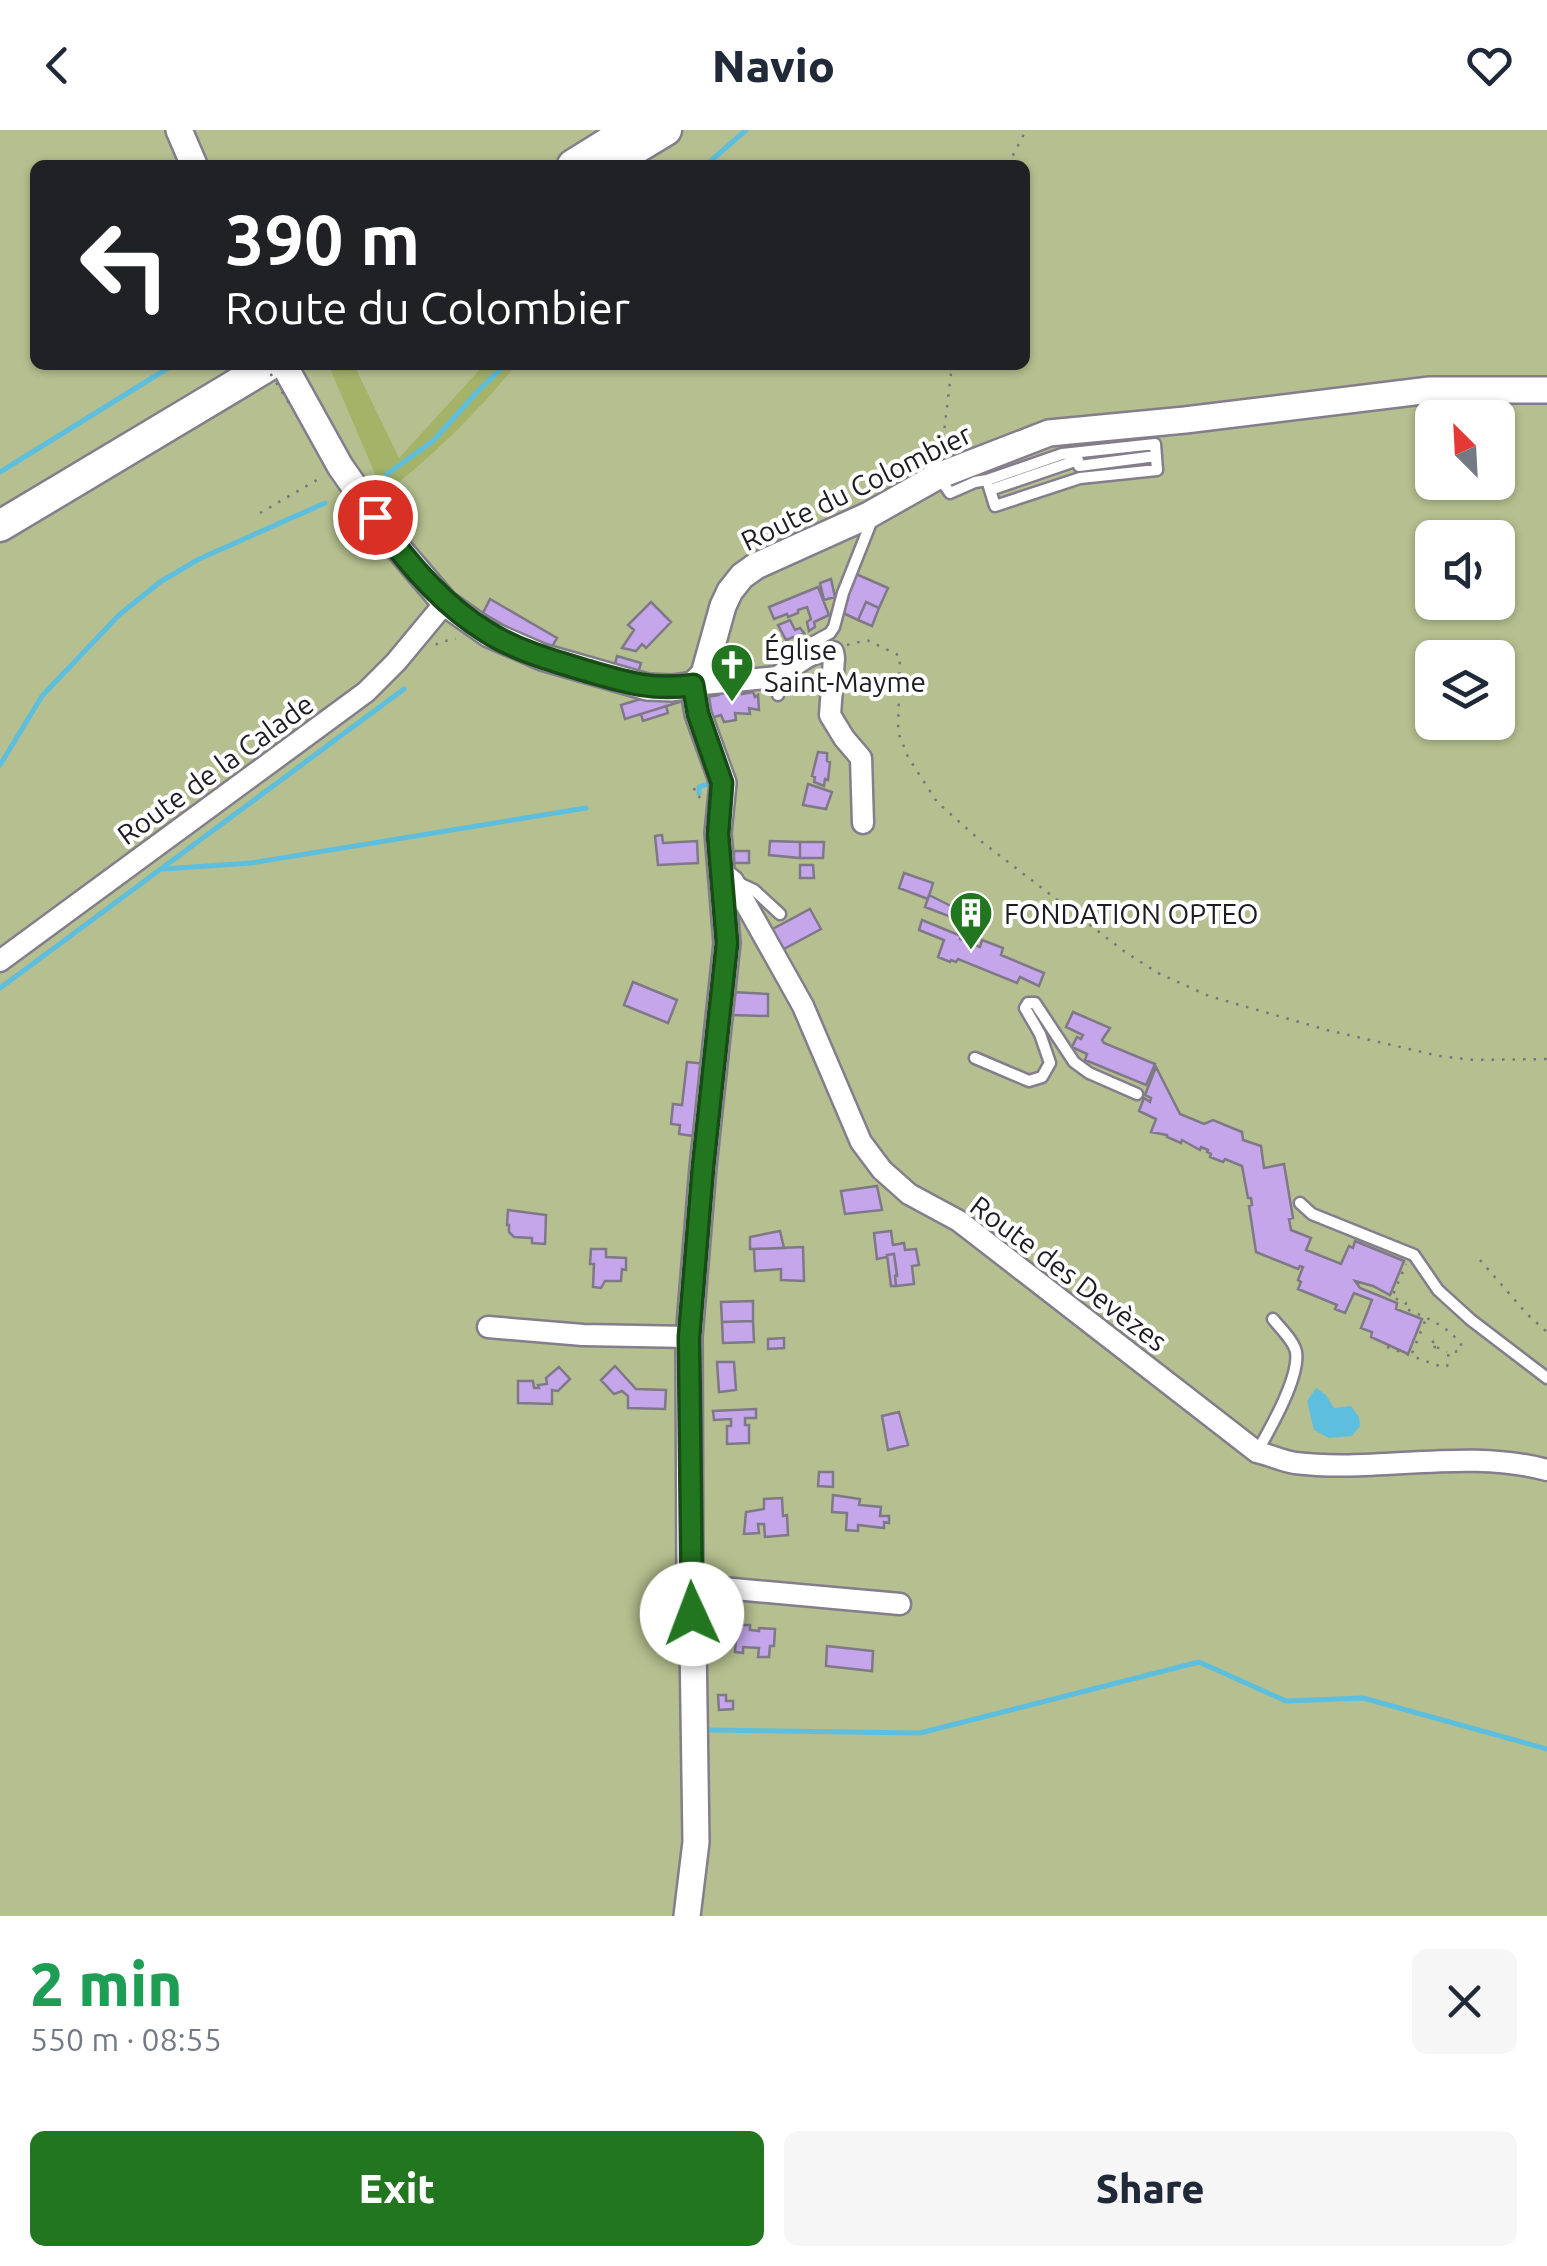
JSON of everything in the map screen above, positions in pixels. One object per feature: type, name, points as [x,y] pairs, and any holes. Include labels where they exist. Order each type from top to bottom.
[{"type":"main road","points":[[581,160],[630,130]]},
{"type":"main road","points":[[616,160],[666,130]]},
{"type":"main road","points":[[0,526],[259,370]]},
{"type":"street","points":[[180,130],[192,160]]},
{"type":"street","points":[[286,370],[295,399],[393,542],[445,602],[489,634],[542,658],[647,687],[783,679],[819,651],[833,652],[830,715],[861,758],[863,823]]},
{"type":"street","name":"Route du Colombier","points":[[693,685],[704,674],[730,592],[756,566],[869,515],[938,476],[1049,433],[1430,390],[1547,390]]},
{"type":"street","name":"Route de la Calade","points":[[8,960],[366,692],[445,602]]},
{"type":"street","points":[[688,1916],[696,1842],[689,1337],[727,943],[728,877],[718,834],[722,783],[717,754],[698,714],[693,685]]},
{"type":"street","name":"Route des Devèzes","points":[[728,877],[803,1006],[861,1142],[882,1170],[910,1194],[959,1222],[1257,1452],[1291,1462],[1345,1466],[1486,1461],[1547,1470]]},
{"type":"street","points":[[488,1327],[583,1335],[689,1337]]},
{"type":"street","points":[[690,1586],[900,1604]]},
{"type":"lane","points":[[938,476],[950,493],[976,482],[989,485],[1078,464],[1156,456]]},
{"type":"lane","points":[[989,485],[995,506],[1078,464]]},
{"type":"lane","points":[[783,679],[806,646],[834,627],[870,525],[869,515]]},
{"type":"lane","points":[[728,877],[754,890],[780,914]]},
{"type":"lane","points":[[975,1058],[1029,1080],[1042,1077],[1050,1063],[1026,1008],[1028,1003],[1035,1003],[1074,1062],[1090,1074],[1137,1094]]},
{"type":"lane","points":[[1300,1204],[1312,1214],[1414,1255],[1438,1290],[1547,1378]]},
{"type":"lane","points":[[1257,1452],[1296,1370],[1296,1348],[1272,1318]]},
{"type":"path","points":[[1011,160],[1026,130]]},
{"type":"path","points":[[271,370],[295,399]]},
{"type":"path","points":[[938,476],[951,370]]},
{"type":"path","points":[[260,513],[340,466]]},
{"type":"path","points":[[867,640],[900,656],[898,732],[908,758],[937,802],[982,842],[1158,973],[1209,996],[1327,1030],[1439,1056],[1474,1060],[1547,1059]]},
{"type":"path","points":[[794,695],[809,688]]},
{"type":"path","points":[[694,788],[697,797],[708,797]]},
{"type":"path","points":[[1410,1253],[1392,1297],[1462,1346],[1459,1351],[1448,1353],[1436,1346]]},
{"type":"path","points":[[1480,1260],[1547,1332]]},
{"type":"path","points":[[1411,1356],[1426,1318]]},
{"type":"path","points":[[1387,1347],[1442,1368],[1450,1361],[1448,1353]]},
{"type":"green space","points":[[0,130],[1547,130],[1547,1916],[0,1916]]},
{"type":"green space","points":[[331,370],[356,370],[399,458],[479,370],[512,370],[461,426],[399,482],[414,518],[399,530]]},
{"type":"water","points":[[1316,1388],[1334,1408],[1351,1406],[1360,1426],[1352,1436],[1329,1438],[1314,1430],[1307,1401]]},
{"type":"building","points":[[856,574],[888,588],[879,608],[866,602],[858,620],[841,612]]},
{"type":"building","points":[[831,579],[835,597],[824,600],[820,583]]},
{"type":"building","points":[[818,587],[829,615],[814,622],[815,627],[809,631],[807,607],[774,619],[769,607]]},
{"type":"building","points":[[490,599],[557,638],[549,652],[483,613]]},
{"type":"building","points":[[651,602],[671,622],[646,648],[642,644],[636,651],[622,648],[634,630],[628,625]]},
{"type":"building","points":[[866,602],[879,608],[872,626],[858,620]]},
{"type":"building","points":[[790,620],[795,630],[800,628],[804,633],[786,640],[778,625]]},
{"type":"building","points":[[787,641],[797,648],[781,668],[771,660]]},
{"type":"building","points":[[617,656],[641,663],[636,679],[613,672]]},
{"type":"building","name":"Église Saint-Mayme","points":[[741,686],[742,694],[758,695],[759,710],[749,708],[750,714],[735,713],[736,720],[724,722],[721,715],[708,719],[707,697],[719,695],[719,688]]},
{"type":"building","points":[[681,696],[686,700],[625,719],[621,705],[644,698]]},
{"type":"building","points":[[666,706],[668,713],[643,721],[641,714]]},
{"type":"building","points":[[818,752],[827,753],[830,762],[824,786],[814,782],[812,776]]},
{"type":"building","points":[[808,784],[832,792],[826,809],[803,805]]},
{"type":"building","points":[[662,835],[663,843],[697,841],[698,863],[658,865],[655,836]]},
{"type":"building","points":[[770,841],[800,842],[800,858],[769,855]]},
{"type":"building","points":[[800,842],[824,842],[823,858],[800,858]]},
{"type":"building","points":[[734,851],[749,851],[749,863],[734,863]]},
{"type":"building","points":[[800,865],[813,865],[814,878],[800,878]]},
{"type":"building","points":[[904,873],[933,883],[928,899],[899,888]]},
{"type":"building","points":[[929,895],[967,914],[964,922],[925,907]]},
{"type":"building","points":[[810,909],[821,929],[780,951],[769,931]]},
{"type":"building","name":"FONDATION OPTEO","points":[[922,920],[980,947],[982,940],[1003,948],[1001,955],[1044,973],[1039,986],[1020,977],[1017,983],[958,959],[950,962],[938,957],[944,940],[919,930]]},
{"type":"building","points":[[633,982],[677,1000],[668,1023],[624,1005]]},
{"type":"building","points":[[732,992],[768,994],[768,1016],[731,1015]]},
{"type":"building","points":[[1073,1012],[1110,1028],[1104,1043],[1155,1064],[1146,1085],[1085,1060],[1087,1054],[1072,1047],[1077,1037],[1081,1039],[1083,1035],[1066,1027]]},
{"type":"building","points":[[687,1062],[707,1064],[700,1137],[679,1134],[680,1125],[671,1124],[673,1104],[682,1105]]},
{"type":"building","points":[[1156,1067],[1180,1114],[1204,1124],[1213,1120],[1242,1132],[1243,1140],[1261,1146],[1264,1168],[1284,1164],[1293,1218],[1289,1219],[1291,1230],[1311,1238],[1306,1250],[1341,1264],[1355,1241],[1404,1261],[1390,1295],[1355,1281],[1360,1288],[1397,1303],[1396,1309],[1422,1319],[1408,1354],[1371,1337],[1372,1332],[1361,1328],[1372,1300],[1354,1293],[1345,1313],[1335,1309],[1337,1305],[1298,1289],[1303,1267],[1298,1269],[1256,1252],[1251,1198],[1242,1166],[1210,1157],[1208,1150],[1201,1147],[1200,1150],[1182,1140],[1181,1143],[1151,1132],[1156,1119],[1139,1111],[1144,1098],[1150,1102],[1151,1098],[1145,1095]]},
{"type":"building","points":[[877,1186],[882,1210],[845,1214],[841,1191]]},
{"type":"building","points":[[508,1210],[546,1215],[545,1244],[514,1237],[507,1225]]},
{"type":"building","points":[[780,1231],[784,1248],[750,1249],[750,1237]]},
{"type":"building","points":[[891,1231],[893,1245],[904,1243],[905,1250],[916,1249],[919,1265],[912,1266],[914,1284],[896,1286],[894,1254],[877,1259],[874,1233]]},
{"type":"building","points":[[803,1247],[804,1281],[781,1280],[781,1269],[755,1271],[754,1249]]},
{"type":"building","points":[[591,1249],[606,1249],[606,1257],[626,1258],[621,1281],[605,1281],[601,1288],[593,1287]]},
{"type":"building","points":[[894,1254],[897,1276],[896,1286],[891,1286],[887,1255]]},
{"type":"building","points":[[753,1301],[753,1321],[722,1322],[721,1302]]},
{"type":"building","points":[[753,1321],[754,1342],[723,1343],[722,1322]]},
{"type":"building","points":[[784,1338],[784,1348],[768,1349],[768,1339]]},
{"type":"building","points":[[717,1362],[734,1362],[736,1390],[719,1392]]},
{"type":"building","points":[[615,1366],[636,1389],[666,1390],[665,1409],[628,1408],[628,1396],[622,1391],[614,1394],[601,1380]]},
{"type":"building","points":[[559,1367],[570,1379],[558,1391],[552,1390],[552,1404],[518,1403],[518,1381],[533,1381],[534,1388],[539,1388],[538,1385],[547,1384],[546,1378]]},
{"type":"building","points":[[756,1409],[756,1418],[745,1418],[749,1443],[727,1444],[731,1419],[714,1420],[713,1411]]},
{"type":"building","points":[[899,1412],[908,1445],[888,1450],[882,1416]]},
{"type":"building","points":[[819,1472],[833,1472],[833,1487],[818,1486]]},
{"type":"building","points":[[833,1495],[860,1499],[859,1505],[881,1507],[880,1516],[889,1516],[889,1523],[884,1522],[884,1528],[858,1525],[858,1531],[846,1530],[847,1513],[832,1512]]},
{"type":"building","points":[[782,1498],[788,1535],[765,1537],[764,1524],[758,1524],[759,1533],[744,1534],[746,1512],[764,1509],[764,1499]]},
{"type":"building","points":[[737,1625],[750,1625],[750,1630],[759,1631],[775,1629],[769,1657],[758,1657],[759,1648],[743,1647],[743,1653],[735,1652]]},
{"type":"building","points":[[827,1646],[873,1651],[872,1671],[826,1666]]},
{"type":"building","points":[[718,1695],[733,1701],[733,1709],[719,1710]]},
{"type":"waterway","points":[[712,160],[746,130]]},
{"type":"waterway","points":[[0,472],[165,370]]},
{"type":"waterway","points":[[387,474],[433,441],[500,370]]},
{"type":"waterway","points":[[0,765],[42,696],[119,615],[160,582],[199,559],[325,503]]},
{"type":"waterway","points":[[0,988],[404,689]]},
{"type":"waterway","points":[[699,793],[699,787],[714,782]]},
{"type":"waterway","points":[[164,869],[251,863],[586,808]]},
{"type":"waterway","points":[[704,1730],[920,1733],[1199,1662],[1286,1701],[1363,1698],[1547,1749]]},
{"type":"place","name":"Église Saint-Mayme","points":[[732,703]]},
{"type":"place","name":"FONDATION OPTEO","points":[[971,951]]},
{"type":"route","points":[[375,517],[445,602],[489,634],[542,658],[610,678],[647,687],[693,685],[698,714],[722,783],[718,834],[727,943],[689,1337],[692,1614]]}]
